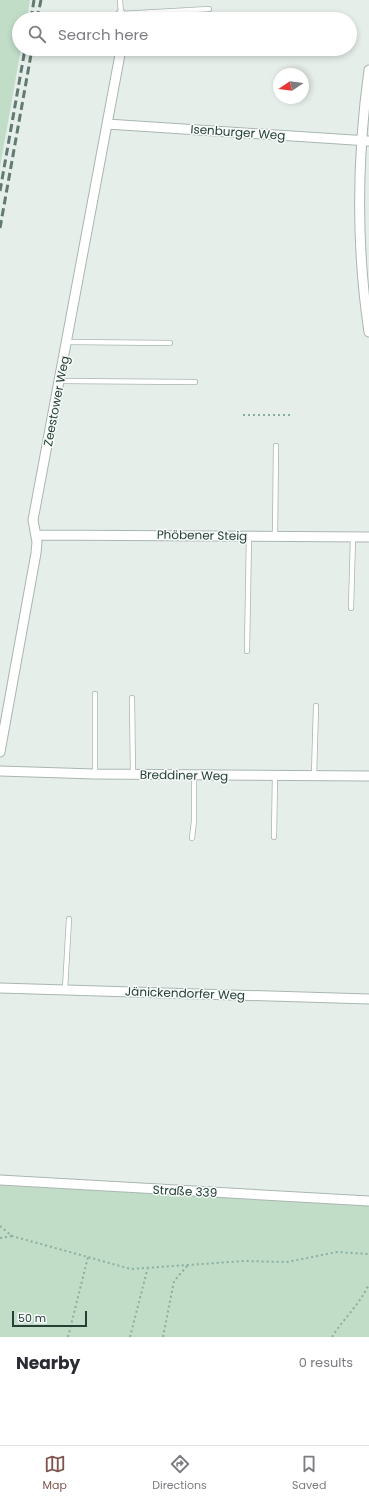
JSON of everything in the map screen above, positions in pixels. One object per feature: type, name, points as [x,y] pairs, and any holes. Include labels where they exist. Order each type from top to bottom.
[{"type":"street","name":"Zeestower Weg","points":[[0,752],[36,553],[37,542],[33,520],[120,56]]},
{"type":"street","points":[[369,70],[365,141],[359,178],[361,262],[364,302],[369,332]]},
{"type":"street","name":"Isenburger Weg","points":[[107,124],[365,141]]},
{"type":"street","name":"Phöbener Steig","points":[[36,535],[369,537]]},
{"type":"street","name":"Breddiner Weg","points":[[0,771],[95,774],[369,776]]},
{"type":"street","name":"Jänickendorfer Weg","points":[[0,988],[369,999]]},
{"type":"street","name":"Straße 339","points":[[0,1180],[369,1201]]},
{"type":"lane","points":[[120,0],[121,12]]},
{"type":"lane","points":[[171,12],[209,9]]},
{"type":"lane","points":[[67,342],[170,343]]},
{"type":"lane","points":[[60,381],[195,382]]},
{"type":"lane","points":[[275,536],[276,446]]},
{"type":"lane","points":[[247,650],[249,536]]},
{"type":"lane","points":[[351,608],[353,537]]},
{"type":"lane","points":[[95,694],[95,774]]},
{"type":"lane","points":[[132,698],[133,774]]},
{"type":"lane","points":[[314,776],[316,706]]},
{"type":"lane","points":[[192,838],[194,821],[194,775]]},
{"type":"lane","points":[[274,836],[275,775]]},
{"type":"lane","points":[[65,989],[69,919]]},
{"type":"path","points":[[243,415],[293,415]]},
{"type":"path","points":[[0,1226],[12,1236],[131,1269],[244,1261],[287,1262],[337,1252],[369,1254]]},
{"type":"path","points":[[0,1238],[12,1236]]},
{"type":"path","points":[[68,1337],[88,1257]]},
{"type":"path","points":[[163,1337],[174,1281],[188,1265]]},
{"type":"path","points":[[130,1337],[148,1267]]},
{"type":"path","points":[[332,1337],[364,1296],[369,1284]]},
{"type":"green space","points":[[0,0],[30,0],[28,12],[12,12],[12,56],[20,56],[0,167]]},
{"type":"green space","points":[[0,1185],[369,1206],[369,1337],[0,1337]]},
{"type":"railway","points":[[32,12],[34,0]]},
{"type":"railway","points":[[38,12],[41,0]]},
{"type":"railway","points":[[0,191],[24,56]]},
{"type":"railway","points":[[0,228],[31,56]]}]
